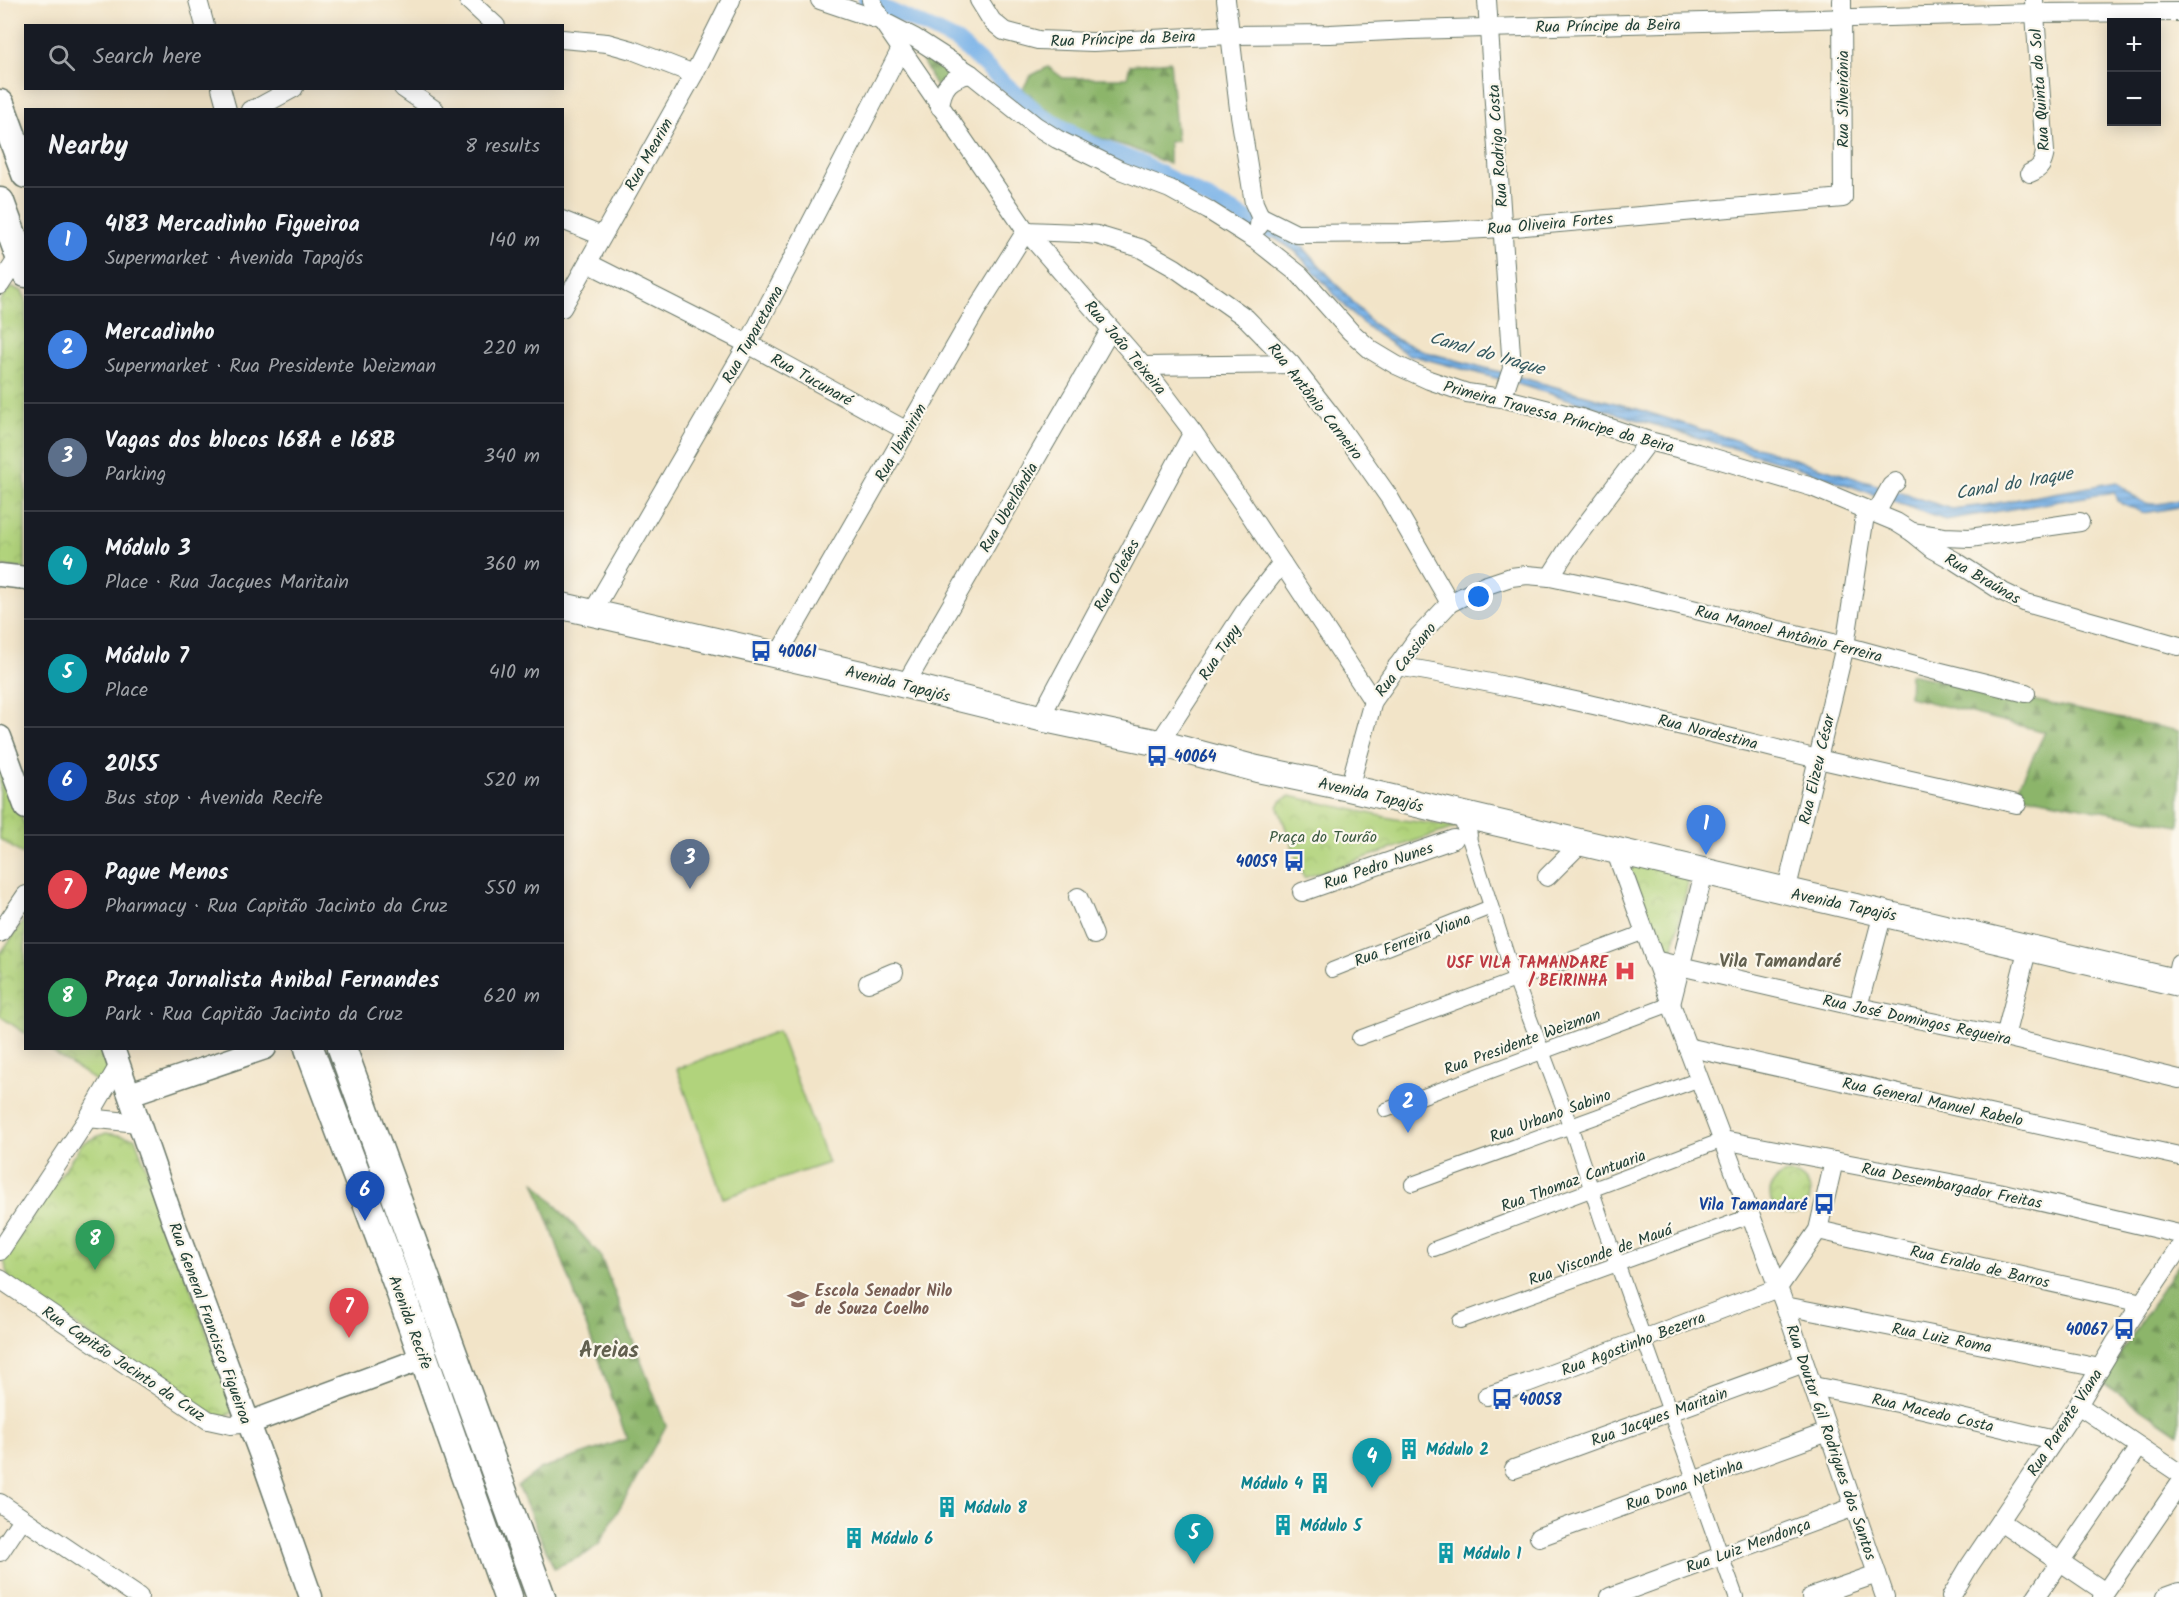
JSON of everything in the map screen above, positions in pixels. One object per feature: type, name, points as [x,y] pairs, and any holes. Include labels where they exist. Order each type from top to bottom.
[{"type":"main road","points":[[0,104],[24,169]]},
{"type":"main road","points":[[0,202],[22,264]]},
{"type":"main road","name":"Avenida Tapajós","points":[[564,606],[1159,744],[1257,769],[1349,788],[1461,829],[1582,842],[1786,892],[1883,912],[2028,947],[2178,976]]},
{"type":"main road","name":"Avenida Recife","points":[[310,1050],[424,1358],[508,1597]]},
{"type":"main road","name":"Avenida Recife","points":[[343,1050],[448,1335],[541,1597]]},
{"type":"street","points":[[198,0],[204,24]]},
{"type":"street","points":[[468,0],[494,24]]},
{"type":"street","name":"Rua Mearim","points":[[564,305],[694,74],[731,0]]},
{"type":"street","name":"Primeira Travessa Príncipe da Beira","points":[[820,0],[882,21],[931,48],[971,74],[1036,126],[1057,139],[1120,170],[1170,189],[1257,241],[1300,275],[1350,331],[1371,350],[1396,365],[1429,380],[1467,393],[1503,393],[1649,441],[1812,487],[1874,509]]},
{"type":"street","name":"Rua João Teixeira","points":[[871,0],[882,21],[1026,231],[1143,366],[1193,432],[1372,701]]},
{"type":"street","name":"Rua Príncipe da Beira","points":[[979,0],[992,21],[1004,31],[1038,40],[1093,42],[1231,35],[1489,28],[1842,9],[2034,7],[2179,12]]},
{"type":"street","points":[[1226,0],[1239,109],[1257,209],[1257,241]]},
{"type":"street","name":"Rua Rodrigo Costa","points":[[1487,0],[1512,369],[1503,393]]},
{"type":"street","name":"Rua Quinta do Sol","points":[[2030,173],[2037,170],[2043,163],[2045,152],[2034,7]]},
{"type":"street","name":"Rua Silveirânia","points":[[1842,9],[1843,198]]},
{"type":"street","points":[[564,39],[607,43],[694,74]]},
{"type":"street","name":"Rua Tuparetama","points":[[592,613],[748,344],[901,49]]},
{"type":"street","points":[[940,106],[941,96],[948,83],[954,78],[971,74]]},
{"type":"street","points":[[222,90],[227,108]]},
{"type":"street","points":[[256,108],[290,90]]},
{"type":"street","points":[[406,90],[432,108]]},
{"type":"street","name":"Rua Oliveira Fortes","points":[[1257,209],[1296,234],[1407,232],[1503,228],[1843,198]]},
{"type":"street","points":[[564,221],[602,236]]},
{"type":"street","name":"Rua Antônio Carneiro","points":[[1026,231],[1097,235],[1140,248],[1175,268],[1246,318],[1291,364],[1337,423],[1389,497],[1450,603]]},
{"type":"street","name":"Rua Ibimirim","points":[[778,655],[975,312],[1026,231]]},
{"type":"street","name":"Rua Tucunaré","points":[[588,263],[748,344],[907,431]]},
{"type":"street","points":[[0,285],[22,264]]},
{"type":"street","name":"Rua Uberlândia","points":[[905,685],[1111,329]]},
{"type":"street","points":[[1143,366],[1291,364]]},
{"type":"street","name":"Rua Orleães","points":[[1040,718],[1193,432]]},
{"type":"street","points":[[1550,577],[1569,546],[1649,441]]},
{"type":"street","points":[[1874,509],[1894,484]]},
{"type":"street","name":"Rua Braúnas","points":[[1874,509],[1912,532],[1933,549],[2003,592],[2026,603],[2179,646]]},
{"type":"street","name":"Rua Elizeu César","points":[[1786,892],[1845,646],[1874,509]]},
{"type":"street","points":[[1912,532],[1970,538],[2080,522]]},
{"type":"street","name":"Rua Tupy","points":[[1159,744],[1249,605],[1282,563]]},
{"type":"street","points":[[0,575],[24,578]]},
{"type":"street","name":"Rua Manoel Antônio Ferreira","points":[[1450,603],[1484,586],[1511,577],[1527,575],[1550,577],[1845,646],[2026,693]]},
{"type":"street","name":"Rua Cassiano","points":[[1349,788],[1372,701],[1418,638],[1450,603]]},
{"type":"street","name":"Rua Nordestina","points":[[1397,666],[1476,679],[1623,710],[1818,759],[2017,804]]},
{"type":"street","points":[[0,737],[24,803]]},
{"type":"street","points":[[1461,829],[1491,907],[1515,981],[1570,1125],[1736,1597]]},
{"type":"street","name":"Rua Pedro Nunes","points":[[1302,892],[1461,829]]},
{"type":"street","points":[[1547,877],[1582,842]]},
{"type":"street","name":"Rua Doutor Gil Rodrigues dos Santos","points":[[1615,850],[1654,960],[1785,1306],[1885,1597]]},
{"type":"street","points":[[1671,1004],[1704,872]]},
{"type":"street","points":[[1078,897],[1094,934]]},
{"type":"street","points":[[0,933],[24,898]]},
{"type":"street","name":"Rua Ferreira Viana","points":[[1332,970],[1491,907]]},
{"type":"street","points":[[1858,1007],[1883,912]]},
{"type":"street","points":[[1359,1038],[1645,932]]},
{"type":"street","points":[[2005,1037],[2028,947]]},
{"type":"street","name":"Rua José Domingos Regueira","points":[[1654,960],[1858,1007],[2005,1037],[2179,1079]]},
{"type":"street","points":[[868,983],[894,972]]},
{"type":"street","name":"Rua Presidente Weizman","points":[[1386,1110],[1671,1004]]},
{"type":"street","name":"Rua General Manuel Rabelo","points":[[1687,1047],[2179,1156]]},
{"type":"street","points":[[130,1094],[259,1050]]},
{"type":"street","points":[[0,1251],[88,1118],[116,1057]]},
{"type":"street","name":"Rua General Francisco Figueiroa","points":[[116,1057],[311,1597]]},
{"type":"street","name":"Rua Urbano Sabino","points":[[1412,1184],[1700,1079]]},
{"type":"street","points":[[88,1118],[138,1123]]},
{"type":"street","name":"Rua Desembargador Freitas","points":[[1724,1140],[2003,1193],[2179,1234]]},
{"type":"street","name":"Rua Thomaz Cantuaria","points":[[1434,1249],[1724,1140]]},
{"type":"street","points":[[1778,1288],[1818,1230],[1834,1161]]},
{"type":"street","name":"Rua Visconde de Mauá","points":[[1460,1321],[1750,1216]]},
{"type":"street","name":"Rua Eraldo de Barros","points":[[1818,1230],[1987,1266],[2142,1303]]},
{"type":"street","name":"Rua Parente Viana","points":[[1951,1597],[2179,1248]]},
{"type":"street","name":"Rua Capitão Jacinto da Cruz","points":[[0,1279],[208,1420],[231,1425],[249,1423],[424,1358],[443,1348],[448,1335]]},
{"type":"street","name":"Rua Agostinho Bezerra","points":[[1487,1396],[1778,1288]]},
{"type":"street","name":"Rua Luiz Roma","points":[[1785,1306],[2100,1368]]},
{"type":"street","name":"Rua Jacques Maritain","points":[[1514,1468],[1556,1455],[1804,1363]]},
{"type":"street","name":"Rua Macedo Costa","points":[[1813,1386],[1898,1403],[2054,1440]]},
{"type":"street","points":[[2078,1405],[2179,1473]]},
{"type":"street","name":"Rua Dona Netinha","points":[[1539,1537],[1828,1432]]},
{"type":"street","points":[[2036,1597],[2139,1447]]},
{"type":"street","points":[[2000,1521],[2104,1595],[2179,1485]]},
{"type":"street","points":[[0,1503],[126,1594]]},
{"type":"street","name":"Rua Luiz Mendonça","points":[[1610,1597],[1854,1507]]},
{"type":"street","points":[[0,1552],[22,1519]]},
{"type":"street","points":[[1810,1597],[1876,1574]]},
{"type":"street","points":[[2165,1597],[2179,1592]]},
{"type":"green space","points":[[927,51],[954,72],[936,87],[920,56]]},
{"type":"green space","points":[[1170,61],[1177,141],[1169,142],[1169,164],[1129,147],[1083,133],[1046,112],[1023,89],[1030,76],[1048,67],[1063,78],[1127,78],[1130,65]]},
{"type":"green space","points":[[9,289],[22,291],[24,296],[24,569],[0,566],[0,301]]},
{"type":"green space","points":[[1910,674],[2179,731],[2179,826],[2015,794],[2045,732],[1909,697]]},
{"type":"green space","points":[[0,758],[24,824],[24,855],[0,839]]},
{"type":"green space","name":"Praça do Tourão","points":[[1290,796],[1395,819],[1457,827],[1304,878],[1278,807],[1281,801]]},
{"type":"green space","points":[[1638,863],[1686,873],[1688,884],[1671,956],[1658,953],[1630,868]]},
{"type":"green space","points":[[24,920],[24,1032],[0,1016],[0,954]]},
{"type":"green space","points":[[778,1031],[828,1163],[723,1198],[677,1069]]},
{"type":"green space","points":[[50,1050],[106,1050],[113,1068],[99,1083]]},
{"type":"green space","points":[[106,1133],[135,1138],[236,1411],[216,1420],[9,1280],[4,1260],[82,1143]]},
{"type":"green space","points":[[1790,1174],[1798,1175],[1804,1180],[1809,1186],[1809,1202],[1804,1208],[1798,1213],[1790,1214],[1782,1213],[1776,1208],[1771,1202],[1770,1194],[1771,1186],[1776,1180],[1782,1175]]},
{"type":"green space","points":[[534,1181],[600,1255],[666,1426],[599,1544],[586,1554],[554,1568],[518,1486],[540,1469],[627,1439]]},
{"type":"green space","points":[[2179,1263],[2179,1434],[2102,1382]]},
{"type":"water","points":[[1266,224],[1302,246],[1372,323],[1396,339],[1426,352],[1637,409],[1952,509],[2117,482],[2145,503],[2158,504],[2179,500],[2179,507],[2144,513],[2117,501],[2114,492],[1945,520],[1800,468],[1514,383],[1407,354],[1356,318],[1295,251],[1263,231]]},
{"type":"waterway","name":"Canal do Iraque","points":[[866,0],[958,42],[1042,116],[1090,143],[1139,162],[1270,231]]},
{"type":"place","name":"40061","points":[[761,651]]},
{"type":"place","name":"40064","points":[[1157,756]]},
{"type":"place","name":"4183 Mercadinho Figueiroa","points":[[1706,855]]},
{"type":"place","name":"40059","points":[[1294,861]]},
{"type":"place","name":"Vagas dos blocos 168A e 168B","points":[[690,889]]},
{"type":"place","name":"USF VILA TAMANDARE / BEIRINHA","points":[[1625,971]]},
{"type":"place","name":"Mercadinho","points":[[1408,1133]]},
{"type":"place","name":"Vila Tamandaré","points":[[1824,1204]]},
{"type":"place","name":"20155","points":[[365,1221]]},
{"type":"place","name":"Praça Jornalista Anibal Fernandes","points":[[95,1270]]},
{"type":"place","name":"Escola Senador Nilo de Souza Coelho","points":[[798,1299]]},
{"type":"place","name":"40067","points":[[2124,1329]]},
{"type":"place","name":"Pague Menos","points":[[349,1338]]},
{"type":"place","name":"40058","points":[[1502,1399]]},
{"type":"place","name":"Módulo 2","points":[[1409,1449]]},
{"type":"place","name":"Módulo 4","points":[[1320,1483]]},
{"type":"place","name":"Módulo 3","points":[[1372,1488]]},
{"type":"place","name":"Módulo 8","points":[[947,1507]]},
{"type":"place","name":"Módulo 5","points":[[1283,1525]]},
{"type":"place","name":"Módulo 6","points":[[854,1538]]},
{"type":"place","name":"Módulo 1","points":[[1446,1553]]},
{"type":"place","name":"Módulo 7","points":[[1194,1564]]},
{"type":"district","name":"Vila Tamandaré","points":[[1780,961]]},
{"type":"district","name":"Areias","points":[[609,1349]]}]
